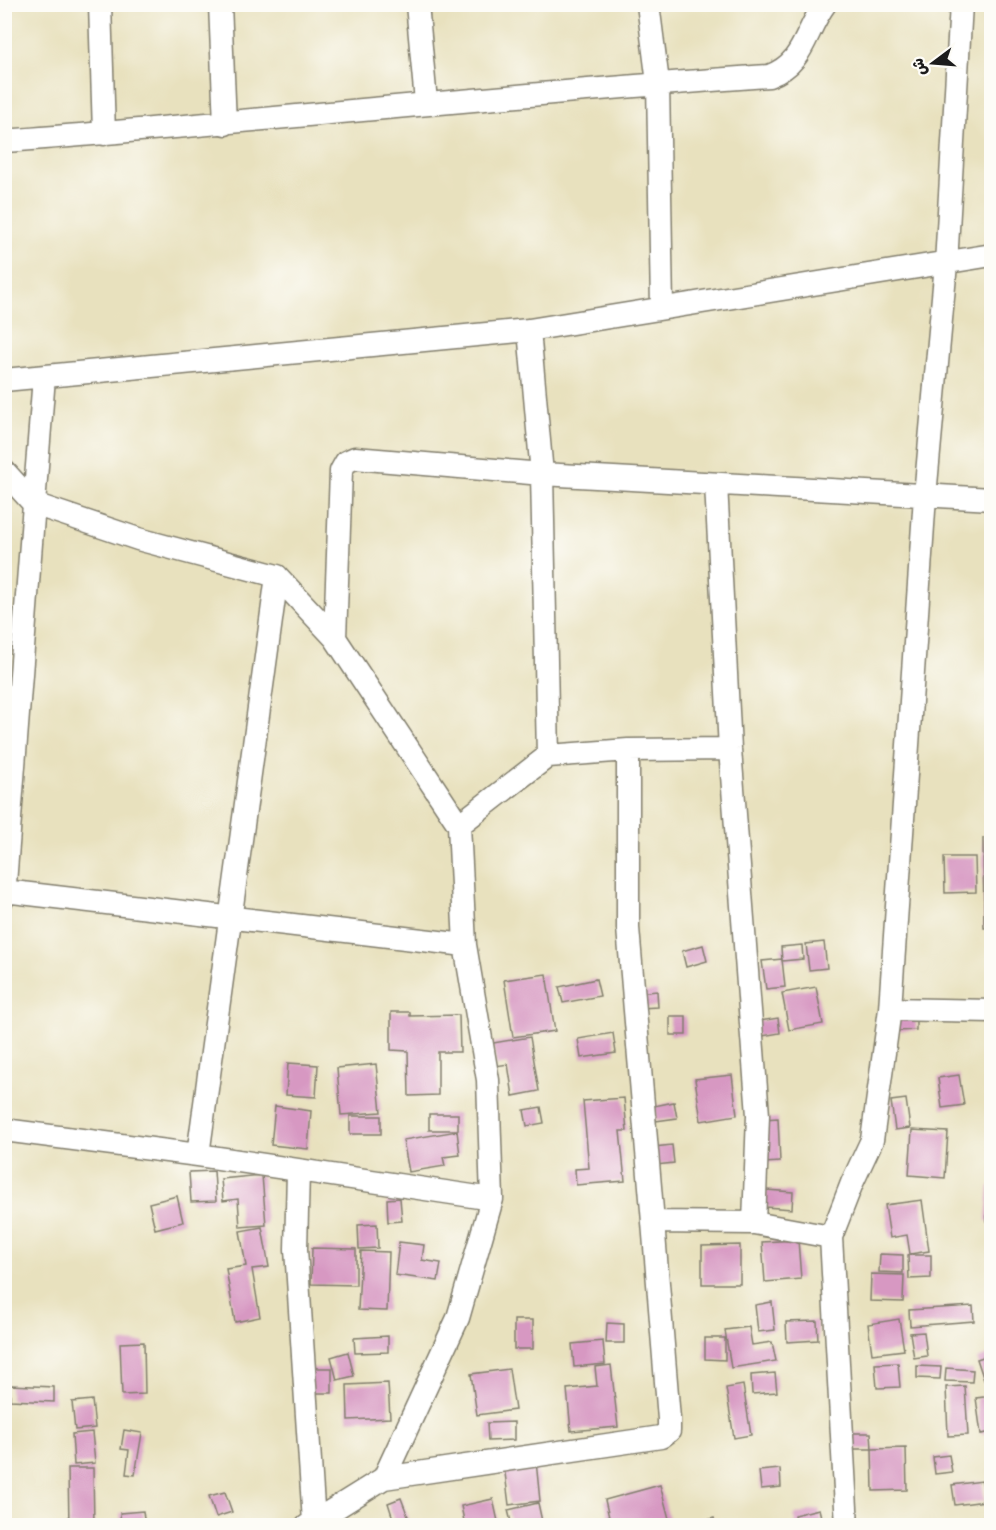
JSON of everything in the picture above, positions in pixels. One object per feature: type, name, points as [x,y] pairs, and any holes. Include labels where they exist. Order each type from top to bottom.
[{"type":"street","points":[[100,4],[104,134]]},
{"type":"street","points":[[220,4],[225,124]]},
{"type":"street","points":[[417,4],[426,102]]},
{"type":"street","points":[[648,4],[658,83],[662,307]]},
{"type":"street","points":[[4,141],[225,124],[426,102],[769,76],[785,70],[796,58],[816,15],[825,4]]},
{"type":"street","points":[[847,1526],[831,1237],[872,1140],[890,1008],[925,496],[946,264],[961,4]]},
{"type":"street","points":[[4,380],[529,330],[992,255]]},
{"type":"street","points":[[529,330],[542,474],[548,756]]},
{"type":"street","points":[[4,897],[44,376]]},
{"type":"street","points":[[334,638],[341,471],[346,462],[356,458],[542,474],[992,499]]},
{"type":"street","points":[[4,471],[34,504],[138,539],[277,576],[334,638],[459,825],[465,945],[488,1080],[492,1199],[458,1318],[384,1478]]},
{"type":"street","points":[[716,484],[730,749],[758,1115],[754,1223]]},
{"type":"street","points":[[198,1155],[277,576]]},
{"type":"street","points":[[459,825],[548,756],[628,750],[730,749]]},
{"type":"street","points":[[298,1172],[296,1249],[311,1524],[384,1478],[661,1437],[669,1431],[628,928],[628,750]]},
{"type":"street","points":[[5,891],[465,945]]},
{"type":"street","points":[[890,1008],[992,1011]]},
{"type":"street","points":[[4,1130],[198,1155],[298,1172],[492,1199]]},
{"type":"street","points":[[653,1222],[754,1223],[831,1237]]},
{"type":"building","points":[[983,838],[992,838],[992,928],[984,928]]},
{"type":"building","points":[[944,857],[975,857],[976,892],[945,893]]},
{"type":"building","points":[[824,942],[827,968],[809,970],[806,944]]},
{"type":"building","points":[[703,945],[707,961],[686,967],[682,951]]},
{"type":"building","points":[[802,945],[803,959],[782,961],[781,947]]},
{"type":"building","points":[[782,959],[785,987],[766,989],[762,961]]},
{"type":"building","points":[[546,974],[555,1031],[513,1037],[504,980]]},
{"type":"building","points":[[596,979],[600,996],[563,1003],[559,987]]},
{"type":"building","points":[[816,987],[823,1024],[789,1030],[782,993]]},
{"type":"building","points":[[657,991],[658,1007],[640,1008],[638,993]]},
{"type":"building","points":[[916,1011],[916,1030],[897,1031],[897,1012]]},
{"type":"building","points":[[391,1012],[410,1012],[410,1016],[459,1015],[460,1052],[438,1052],[438,1095],[409,1096],[408,1051],[391,1050]]},
{"type":"building","points":[[670,1016],[686,1016],[686,1035],[670,1035]]},
{"type":"building","points":[[778,1018],[780,1033],[757,1037],[754,1022]]},
{"type":"building","points":[[613,1033],[616,1053],[581,1058],[578,1039]]},
{"type":"building","points":[[530,1037],[539,1091],[513,1096],[508,1064],[496,1066],[493,1043]]},
{"type":"building","points":[[288,1063],[318,1065],[316,1097],[286,1095]]},
{"type":"building","points":[[376,1064],[381,1112],[341,1115],[337,1068]]},
{"type":"building","points":[[732,1075],[737,1115],[701,1121],[695,1079]]},
{"type":"building","points":[[959,1075],[964,1105],[942,1108],[938,1078]]},
{"type":"building","points":[[624,1098],[627,1131],[620,1131],[625,1181],[576,1185],[575,1169],[589,1168],[583,1101]]},
{"type":"building","points":[[906,1099],[910,1128],[895,1130],[891,1101]]},
{"type":"building","points":[[674,1102],[677,1118],[656,1121],[654,1106]]},
{"type":"building","points":[[275,1106],[311,1111],[308,1149],[271,1145]]},
{"type":"building","points":[[541,1107],[544,1123],[527,1126],[524,1110]]},
{"type":"building","points":[[429,1114],[458,1114],[458,1130],[429,1130]]},
{"type":"building","points":[[350,1116],[381,1116],[381,1134],[350,1134]]},
{"type":"building","points":[[778,1118],[780,1162],[764,1163],[763,1119]]},
{"type":"building","points":[[912,1130],[948,1132],[945,1178],[909,1175]]},
{"type":"building","points":[[457,1131],[460,1155],[443,1157],[445,1166],[409,1172],[403,1140]]},
{"type":"building","points":[[672,1145],[674,1163],[656,1165],[654,1147]]},
{"type":"building","points":[[214,1171],[216,1201],[191,1202],[189,1172]]},
{"type":"building","points":[[262,1175],[266,1225],[240,1227],[238,1199],[223,1201],[221,1179]]},
{"type":"building","points":[[989,1186],[992,1186],[992,1221],[986,1221]]},
{"type":"building","points":[[766,1190],[793,1192],[792,1209],[765,1207]]},
{"type":"building","points":[[177,1196],[183,1222],[155,1229],[149,1203]]},
{"type":"building","points":[[400,1198],[402,1221],[388,1222],[387,1199]]},
{"type":"building","points":[[922,1200],[929,1251],[910,1254],[907,1235],[890,1238],[885,1205]]},
{"type":"building","points":[[377,1224],[378,1248],[359,1249],[358,1225]]},
{"type":"building","points":[[262,1227],[269,1267],[252,1269],[260,1317],[235,1322],[226,1269],[246,1266],[240,1231]]},
{"type":"building","points":[[798,1240],[801,1279],[765,1282],[762,1242]]},
{"type":"building","points":[[399,1242],[424,1245],[422,1260],[441,1263],[438,1281],[395,1275]]},
{"type":"building","points":[[740,1245],[740,1284],[702,1284],[702,1246]]},
{"type":"building","points":[[312,1248],[356,1249],[356,1285],[311,1284]]},
{"type":"building","points":[[361,1251],[389,1252],[387,1311],[358,1310]]},
{"type":"building","points":[[880,1254],[903,1255],[903,1273],[879,1272]]},
{"type":"building","points":[[908,1255],[931,1255],[931,1278],[909,1279]]},
{"type":"building","points":[[5,1272],[10,1272],[8,1293],[5,1293]]},
{"type":"building","points":[[871,1274],[904,1275],[903,1302],[870,1301]]},
{"type":"building","points":[[772,1302],[775,1330],[758,1332],[755,1305]]},
{"type":"building","points":[[973,1306],[974,1321],[910,1326],[909,1310]]},
{"type":"building","points":[[899,1319],[904,1350],[872,1354],[868,1324]]},
{"type":"building","points":[[514,1320],[533,1320],[533,1349],[514,1349]]},
{"type":"building","points":[[817,1321],[818,1340],[787,1342],[786,1322]]},
{"type":"building","points":[[607,1323],[624,1324],[624,1343],[606,1343]]},
{"type":"building","points":[[749,1327],[752,1345],[772,1342],[776,1361],[731,1368],[725,1330]]},
{"type":"building","points":[[924,1332],[927,1356],[914,1358],[910,1333]]},
{"type":"building","points":[[388,1336],[388,1352],[355,1353],[354,1338]]},
{"type":"building","points":[[705,1338],[725,1338],[725,1360],[705,1359]]},
{"type":"building","points":[[603,1341],[605,1364],[574,1367],[572,1344]]},
{"type":"building","points":[[144,1342],[145,1394],[122,1395],[120,1343]]},
{"type":"building","points":[[348,1352],[354,1376],[337,1380],[331,1357]]},
{"type":"building","points":[[992,1354],[992,1378],[984,1380],[977,1359]]},
{"type":"building","points":[[898,1363],[900,1387],[877,1388],[875,1364]]},
{"type":"building","points":[[611,1365],[618,1427],[571,1431],[567,1389],[597,1386],[595,1367]]},
{"type":"building","points":[[917,1366],[941,1367],[940,1379],[917,1378]]},
{"type":"building","points":[[309,1368],[332,1368],[332,1393],[310,1393]]},
{"type":"building","points":[[946,1368],[973,1370],[972,1382],[945,1381]]},
{"type":"building","points":[[509,1369],[515,1410],[477,1415],[471,1374]]},
{"type":"building","points":[[775,1373],[777,1392],[752,1394],[751,1375]]},
{"type":"building","points":[[388,1383],[390,1418],[348,1420],[347,1385]]},
{"type":"building","points":[[10,1385],[54,1387],[54,1402],[10,1400]]},
{"type":"building","points":[[743,1385],[751,1435],[734,1438],[726,1388]]},
{"type":"building","points":[[965,1386],[968,1435],[948,1436],[946,1387]]},
{"type":"building","points":[[992,1396],[992,1432],[981,1434],[976,1398]]},
{"type":"building","points":[[92,1400],[95,1428],[75,1430],[72,1402]]},
{"type":"building","points":[[514,1422],[514,1440],[488,1441],[487,1423]]},
{"type":"building","points":[[124,1430],[142,1433],[135,1475],[126,1474],[129,1450],[121,1449]]},
{"type":"building","points":[[92,1432],[95,1463],[74,1465],[72,1434]]},
{"type":"building","points":[[846,1433],[871,1433],[872,1449],[846,1449]]},
{"type":"building","points":[[906,1448],[907,1490],[873,1491],[872,1449]]},
{"type":"building","points":[[949,1455],[952,1472],[935,1474],[933,1457]]},
{"type":"building","points":[[536,1461],[540,1501],[509,1505],[504,1465]]},
{"type":"building","points":[[68,1468],[93,1468],[94,1526],[69,1526]]},
{"type":"building","points":[[780,1469],[781,1487],[761,1489],[759,1471]]},
{"type":"building","points":[[982,1481],[985,1501],[955,1505],[952,1485]]},
{"type":"building","points":[[660,1485],[671,1526],[611,1526],[605,1500]]},
{"type":"building","points":[[225,1492],[232,1512],[216,1517],[209,1496]]},
{"type":"building","points":[[401,1498],[409,1519],[395,1525],[388,1503]]},
{"type":"building","points":[[493,1499],[499,1526],[465,1526],[461,1506]]},
{"type":"building","points":[[538,1503],[543,1526],[512,1526],[508,1510]]},
{"type":"building","points":[[819,1509],[823,1525],[796,1526],[794,1515]]},
{"type":"building","points":[[143,1511],[145,1526],[121,1526],[120,1513]]},
{"type":"building","points":[[714,1518],[716,1526],[696,1526],[695,1524]]}]
